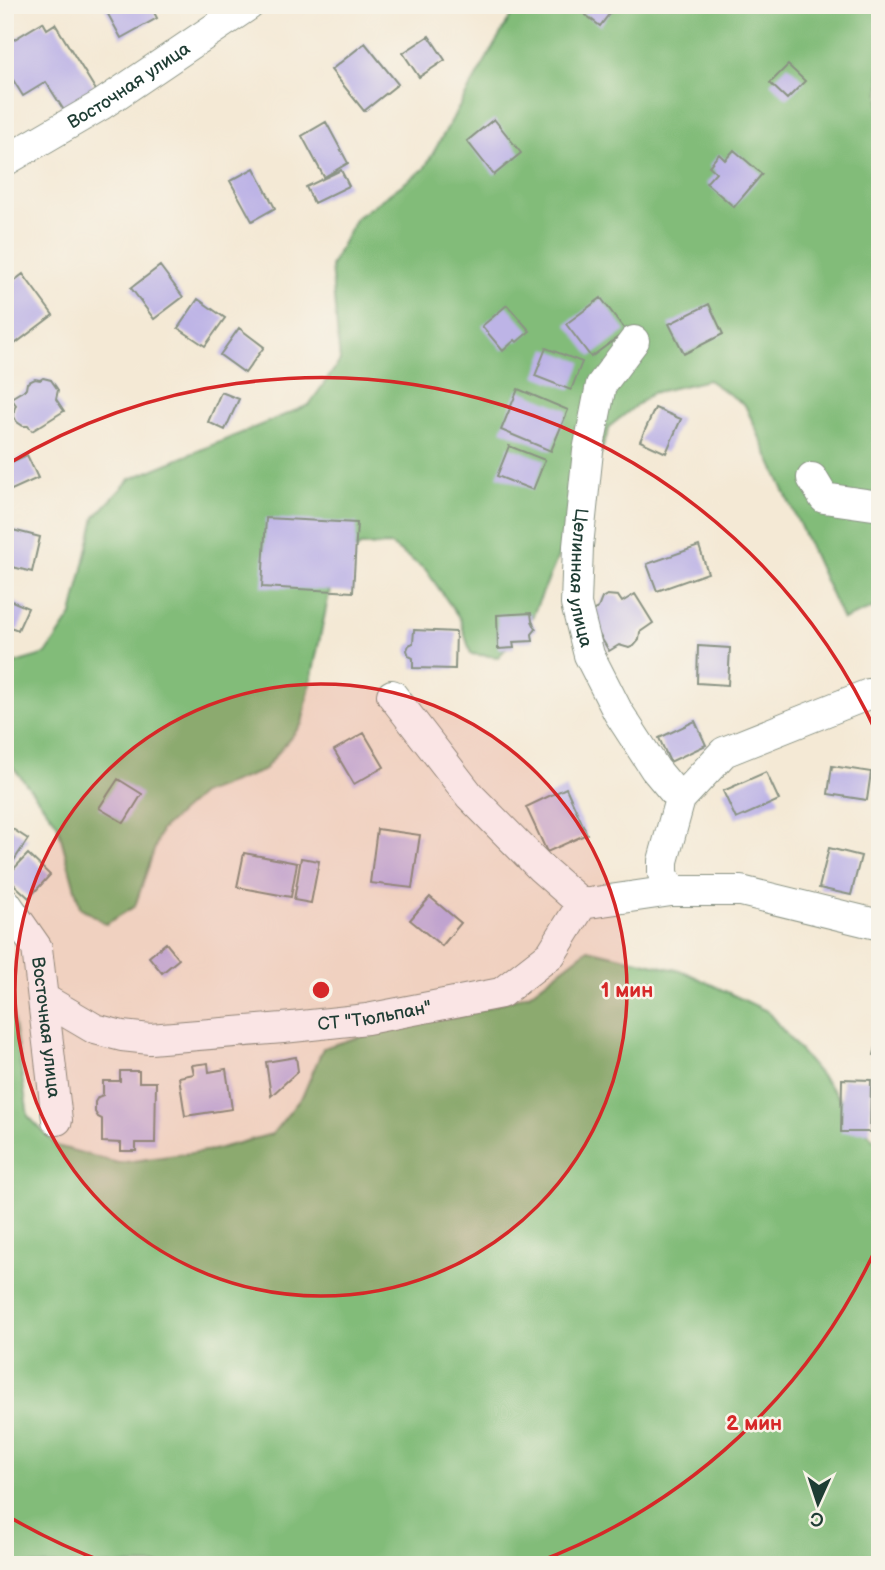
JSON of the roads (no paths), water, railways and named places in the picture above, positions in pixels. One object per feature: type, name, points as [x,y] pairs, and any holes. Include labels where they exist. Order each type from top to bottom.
[{"type":"street","name":"Восточная улица","points":[[5,161],[102,106],[248,5]]},
{"type":"street","name":"Целинная улица","points":[[634,341],[601,385],[588,451],[578,547],[576,604],[589,655],[618,712],[655,769],[680,799]]},
{"type":"street","points":[[813,478],[824,498],[880,506]]},
{"type":"street","points":[[671,891],[663,874],[663,860],[680,799],[724,752],[880,692]]},
{"type":"street","points":[[392,695],[470,796],[541,868],[582,904],[671,891],[741,891],[880,925]]},
{"type":"street","name":"Восточная улица","points":[[5,902],[37,948],[57,1120]]},
{"type":"street","name":"СТ \"Тюльпан\"","points":[[44,999],[95,1029],[150,1039],[368,1019],[501,993],[551,954],[582,904]]}]
